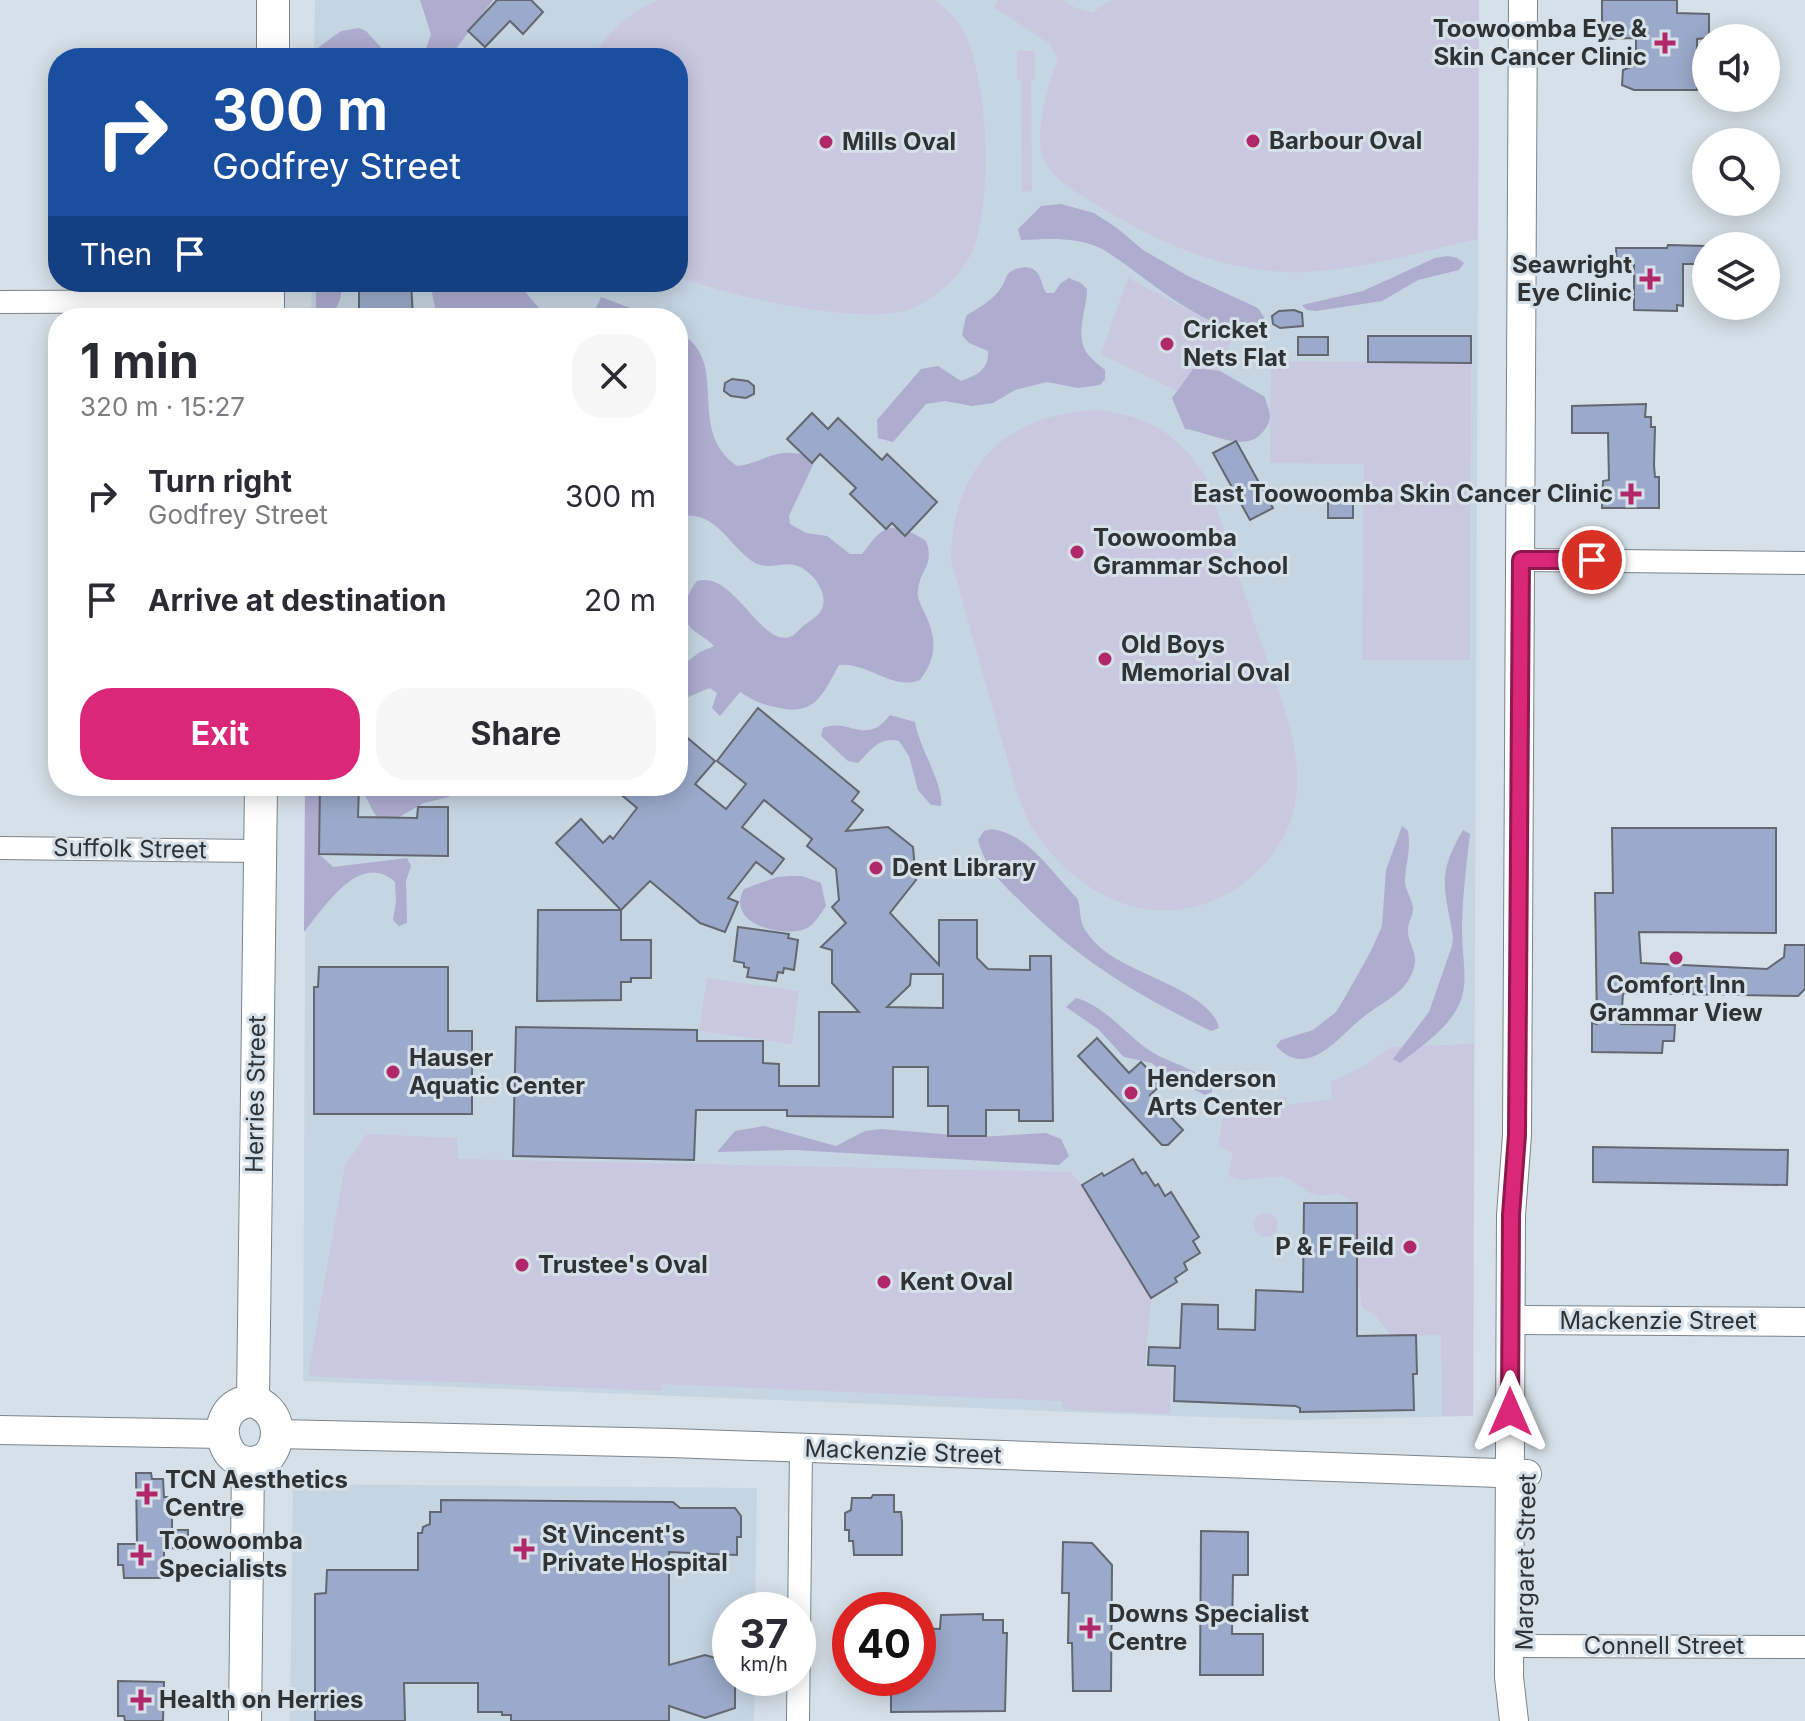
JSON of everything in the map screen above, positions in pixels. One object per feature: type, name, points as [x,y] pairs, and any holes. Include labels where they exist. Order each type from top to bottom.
[{"type":"main road","points":[[273,0],[273,48]]},
{"type":"main road","name":"Herries Street","points":[[253,1401],[261,796]]},
{"type":"main road","points":[[253,1401],[270,1410],[277,1434],[268,1457],[248,1463],[232,1456],[225,1446],[223,1423],[228,1412],[244,1402],[253,1401]]},
{"type":"main road","points":[[245,1721],[248,1463]]},
{"type":"street","name":"Margaret Street","points":[[1516,1721],[1524,1677],[1519,1474],[1520,1320],[1511,1215],[1517,1163],[1523,0]]},
{"type":"street","points":[[0,302],[268,300]]},
{"type":"street","points":[[1521,560],[1805,563]]},
{"type":"street","name":"Suffolk Street","points":[[0,848],[259,851]]},
{"type":"street","name":"Mackenzie Street","points":[[1520,1320],[1805,1322]]},
{"type":"street","points":[[0,1430],[223,1434]]},
{"type":"street","name":"Mackenzie Street","points":[[277,1434],[1519,1474]]},
{"type":"street","points":[[798,1721],[801,1449]]},
{"type":"street","name":"Margaret Street","points":[[1516,1721],[1509,1677],[1519,1474]]},
{"type":"street","name":"Connell Street","points":[[1524,1646],[1805,1647]]},
{"type":"shaded area","name":"Toowoomba Grammar School","points":[[315,0],[1479,0],[1473,1416],[1298,1420],[303,1381],[306,796],[688,796],[688,308],[311,308],[312,292],[688,292],[688,48],[314,48]]},
{"type":"shaded area","points":[[420,0],[493,0],[457,48],[426,48],[431,34]]},
{"type":"shaded area","name":"Mills Oval","points":[[659,0],[934,0],[948,11],[960,25],[970,46],[977,73],[986,167],[980,224],[974,247],[950,282],[916,307],[895,313],[867,314],[833,312],[761,300],[688,279],[688,48],[599,48],[638,10]]},
{"type":"shaded area","name":"Barbour Oval","points":[[999,0],[1064,0],[1075,8],[1092,13],[1111,0],[1479,0],[1478,239],[1348,268],[1304,272],[1247,268],[1165,242],[1070,188],[1048,167],[1041,150],[1041,124],[1046,95],[1058,60],[1050,44],[994,7]]},
{"type":"shaded area","points":[[359,28],[366,31],[382,48],[319,48],[341,31]]},
{"type":"shaded area","points":[[1017,51],[1035,51],[1035,79],[1031,79],[1032,191],[1022,192],[1021,80],[1017,79]]},
{"type":"shaded area","points":[[1061,204],[1094,213],[1143,250],[1188,276],[1258,308],[1264,317],[1262,325],[1244,329],[1223,326],[1201,316],[1115,257],[1090,244],[1061,239],[1021,240],[1018,229],[1041,206]]},
{"type":"shaded area","points":[[1448,256],[1464,263],[1459,270],[1418,280],[1382,301],[1316,311],[1307,310],[1302,305],[1363,291],[1435,258]]},
{"type":"shaded area","points":[[1025,267],[1037,273],[1046,293],[1054,293],[1069,278],[1087,289],[1082,321],[1083,345],[1105,370],[1105,379],[1100,385],[1078,388],[1047,382],[1015,390],[993,403],[972,406],[945,401],[926,404],[893,442],[878,438],[877,420],[921,369],[938,366],[961,381],[984,367],[988,351],[969,343],[962,335],[966,316],[995,296],[1009,273]]},
{"type":"shaded area","name":"Cricket Nets Flat","points":[[1128,278],[1234,334],[1206,405],[1101,354]]},
{"type":"shaded area","points":[[316,292],[341,292],[336,308],[316,308]]},
{"type":"shaded area","points":[[432,292],[525,292],[538,308],[435,308]]},
{"type":"shaded area","points":[[601,297],[630,308],[596,308]]},
{"type":"shaded area","points":[[688,339],[702,356],[710,421],[723,453],[737,466],[779,454],[809,456],[813,465],[789,516],[790,524],[806,533],[827,536],[850,554],[862,554],[877,536],[890,528],[904,530],[926,541],[929,556],[918,593],[932,632],[933,648],[930,664],[920,680],[900,682],[850,665],[839,665],[823,693],[811,705],[792,710],[780,708],[760,703],[740,692],[720,716],[712,708],[717,693],[710,688],[688,697],[688,661],[714,646],[688,625],[688,596],[697,581],[711,581],[724,587],[770,632],[781,637],[793,635],[816,617],[824,600],[820,586],[806,570],[787,564],[768,566],[755,563],[710,522],[688,516]]},
{"type":"shaded area","points":[[1271,361],[1471,363],[1470,660],[1362,660],[1364,464],[1270,463]]},
{"type":"shaded area","points":[[1194,368],[1220,371],[1265,397],[1270,419],[1261,434],[1245,442],[1185,429],[1172,398]]},
{"type":"shaded area","points":[[1100,410],[1150,423],[1186,450],[1207,479],[1281,698],[1296,758],[1296,798],[1287,830],[1279,845],[1245,882],[1217,899],[1191,908],[1141,908],[1117,901],[1094,890],[1074,875],[1038,837],[1017,790],[951,560],[961,498],[974,473],[991,451],[1012,434],[1037,421],[1067,413]]},
{"type":"shaded area","points":[[890,715],[915,722],[939,788],[941,806],[931,805],[918,790],[909,756],[899,741],[881,742],[858,763],[848,761],[821,736],[823,728],[832,726],[873,729]]},
{"type":"shaded area","points":[[305,796],[320,796],[319,854],[333,867],[407,858],[411,866],[406,881],[407,923],[399,926],[393,920],[395,882],[382,874],[369,873],[356,877],[344,886],[304,932]]},
{"type":"shaded area","points":[[365,796],[449,796],[424,803],[399,817],[379,818]]},
{"type":"shaded area","points":[[1402,826],[1408,831],[1409,838],[1405,883],[1413,908],[1408,936],[1415,958],[1408,981],[1395,995],[1322,1052],[1300,1059],[1288,1056],[1276,1046],[1281,1040],[1313,1030],[1336,1012],[1371,951],[1382,926],[1386,870]]},
{"type":"shaded area","points":[[992,829],[1018,839],[1049,866],[1077,898],[1083,926],[1101,948],[1186,993],[1213,1015],[1219,1028],[1211,1031],[1111,976],[1045,925],[990,868],[978,840],[984,831]]},
{"type":"shaded area","points":[[1463,830],[1470,834],[1463,909],[1463,993],[1444,1027],[1400,1063],[1393,1059],[1429,1012],[1452,946],[1446,871]]},
{"type":"shaded area","points":[[802,876],[821,883],[826,906],[809,927],[794,931],[770,929],[748,919],[742,911],[740,901],[744,889],[777,877]]},
{"type":"shaded area","points":[[707,978],[799,991],[792,1044],[699,1031]]},
{"type":"shaded area","points":[[1076,998],[1106,1014],[1152,1052],[1205,1079],[1212,1084],[1212,1092],[1205,1095],[1167,1076],[1152,1063],[1124,1057],[1098,1029],[1066,1007]]},
{"type":"shaded area","points":[[1474,1044],[1473,1416],[1442,1416],[1441,1335],[1391,1336],[1374,1314],[1362,1307],[1350,1200],[1338,1193],[1320,1196],[1310,1193],[1284,1176],[1240,1180],[1228,1176],[1233,1153],[1218,1146],[1226,1101],[1234,1104],[1286,1097],[1287,1105],[1332,1099],[1331,1082],[1367,1064],[1391,1047]]},
{"type":"shaded area","points":[[764,1126],[836,1146],[865,1131],[881,1129],[978,1137],[1046,1133],[1061,1139],[1069,1156],[1059,1165],[794,1150],[717,1152],[735,1131]]},
{"type":"shaded area","points":[[367,1134],[457,1138],[458,1159],[1070,1172],[1082,1185],[1151,1298],[1145,1367],[1171,1369],[1170,1414],[1062,1409],[1062,1401],[663,1384],[661,1391],[308,1376],[345,1165]]},
{"type":"shaded area","points":[[1266,1213],[1275,1216],[1278,1225],[1275,1234],[1266,1237],[1257,1234],[1254,1225],[1257,1216]]},
{"type":"shaded area","name":"St Vincent's Private Hospital","points":[[293,1484],[757,1488],[755,1592],[712,1592],[712,1696],[755,1696],[754,1721],[290,1721]]},
{"type":"building","points":[[497,0],[531,0],[543,12],[523,34],[510,21],[485,47],[468,31]]},
{"type":"building","name":"Toowoomba Eye & Skin Cancer Clinic","points":[[1602,0],[1677,0],[1677,13],[1709,14],[1709,24],[1692,24],[1692,90],[1634,90],[1622,85],[1623,70],[1636,65],[1636,38],[1602,39]]},
{"type":"building","name":"Seawright Eye Clinic","points":[[1668,245],[1692,246],[1692,264],[1683,264],[1683,306],[1677,305],[1677,311],[1634,310],[1634,265],[1617,265],[1616,248],[1667,248]]},
{"type":"building","points":[[359,292],[412,292],[412,308],[359,308]]},
{"type":"building","points":[[1279,311],[1302,313],[1303,326],[1280,328],[1273,324],[1272,316]]},
{"type":"building","points":[[1368,336],[1471,336],[1471,363],[1368,362]]},
{"type":"building","points":[[1298,337],[1328,337],[1328,355],[1298,355]]},
{"type":"building","points":[[732,379],[748,381],[754,386],[754,394],[746,398],[731,396],[724,391],[725,383]]},
{"type":"building","points":[[1646,404],[1645,417],[1651,417],[1651,427],[1655,427],[1654,465],[1655,477],[1659,477],[1659,508],[1602,508],[1603,481],[1609,480],[1608,433],[1572,433],[1572,406]]},
{"type":"building","points":[[812,413],[828,429],[838,418],[882,460],[887,454],[937,502],[905,536],[892,523],[886,529],[850,494],[856,488],[820,454],[812,463],[787,439]]},
{"type":"building","points":[[1236,441],[1273,508],[1250,520],[1213,453]]},
{"type":"building","points":[[1328,493],[1344,493],[1344,503],[1353,503],[1353,518],[1328,518]]},
{"type":"building","points":[[758,708],[859,792],[852,801],[863,810],[846,831],[888,827],[913,847],[916,880],[890,913],[939,965],[939,920],[977,920],[977,958],[988,969],[1030,970],[1030,956],[1051,956],[1053,1121],[1019,1121],[1019,1110],[986,1110],[986,1136],[948,1136],[948,1106],[928,1106],[928,1067],[893,1067],[893,1117],[787,1116],[787,1110],[696,1110],[694,1160],[513,1156],[516,1027],[697,1030],[697,1041],[763,1041],[763,1063],[779,1064],[779,1086],[819,1086],[819,1012],[859,1012],[832,983],[832,950],[821,947],[846,923],[832,907],[839,900],[836,869],[807,846],[812,839],[764,800],[742,827],[784,859],[772,874],[756,862],[728,898],[738,902],[725,932],[700,923],[650,881],[621,910],[556,843],[581,819],[603,843],[610,836],[613,839],[637,808],[623,796],[688,796],[688,738],[715,761],[695,784],[726,809],[746,784],[717,761]],"holes":[[[911,974],[943,974],[943,1008],[887,1007],[910,985]]]},
{"type":"building","points":[[320,796],[359,796],[358,817],[417,818],[418,807],[448,807],[448,856],[319,854]]},
{"type":"building","points":[[1612,828],[1776,828],[1776,933],[1639,932],[1641,963],[1767,969],[1784,957],[1785,945],[1805,945],[1805,989],[1798,996],[1623,993],[1621,1024],[1675,1025],[1674,1041],[1663,1041],[1662,1053],[1592,1052],[1592,1023],[1597,1024],[1595,893],[1613,893]]},
{"type":"building","points":[[538,910],[621,910],[621,940],[651,940],[651,978],[631,978],[631,982],[621,982],[621,1000],[537,1001]]},
{"type":"building","points":[[738,927],[789,934],[788,938],[798,940],[794,970],[784,968],[783,973],[778,972],[776,981],[747,977],[749,968],[744,967],[744,963],[734,961]]},
{"type":"building","name":"Hauser Aquatic Center","points":[[319,967],[448,967],[448,1031],[472,1031],[472,1114],[314,1114],[314,987],[318,987]]},
{"type":"building","name":"Henderson Arts Center","points":[[1097,1038],[1129,1073],[1141,1062],[1162,1084],[1150,1095],[1183,1130],[1168,1145],[1162,1145],[1078,1056]]},
{"type":"building","points":[[1593,1147],[1788,1150],[1787,1185],[1593,1182]]},
{"type":"building","points":[[1133,1159],[1142,1174],[1146,1172],[1165,1196],[1171,1192],[1199,1237],[1193,1241],[1200,1253],[1184,1263],[1187,1270],[1175,1278],[1177,1282],[1151,1298],[1082,1185]]},
{"type":"building","points":[[1304,1203],[1357,1203],[1357,1336],[1416,1335],[1414,1410],[1300,1412],[1296,1406],[1174,1401],[1175,1366],[1148,1365],[1149,1347],[1180,1348],[1182,1304],[1218,1305],[1218,1329],[1255,1330],[1256,1290],[1303,1292]]},
{"type":"building","points":[[136,1473],[151,1473],[152,1479],[163,1479],[164,1497],[172,1497],[172,1530],[188,1530],[188,1549],[164,1548],[164,1578],[124,1578],[123,1565],[118,1565],[118,1544],[137,1544]]},
{"type":"building","points":[[873,1495],[894,1495],[894,1512],[901,1512],[902,1555],[854,1555],[853,1541],[849,1541],[849,1530],[845,1530],[845,1513],[851,1510],[852,1498],[871,1498]]},
{"type":"building","name":"St Vincent's Private Hospital","points":[[441,1500],[673,1502],[680,1508],[735,1508],[741,1516],[737,1555],[669,1552],[669,1665],[705,1655],[712,1657],[712,1696],[735,1696],[735,1708],[705,1718],[669,1706],[669,1721],[511,1721],[511,1715],[502,1715],[502,1712],[478,1712],[478,1683],[404,1683],[405,1721],[315,1721],[315,1594],[326,1593],[327,1570],[418,1570],[418,1533],[430,1524],[430,1512],[441,1512]]},
{"type":"building","points":[[1201,1531],[1248,1532],[1248,1575],[1233,1575],[1232,1634],[1263,1634],[1263,1675],[1200,1675]]},
{"type":"building","name":"Downs Specialist Centre","points":[[1063,1542],[1092,1543],[1112,1565],[1111,1691],[1073,1691],[1072,1643],[1068,1643],[1069,1593],[1062,1593]]},
{"type":"building","points":[[983,1614],[983,1620],[1003,1620],[1003,1633],[1007,1633],[1005,1711],[891,1712],[891,1696],[936,1696],[936,1629],[940,1629],[941,1615]]},
{"type":"building","name":"Health on Herries","points":[[118,1681],[164,1682],[163,1721],[125,1721],[124,1716],[118,1716]]},
{"type":"place","name":"Toowoomba Eye & Skin Cancer Clinic","points":[[1665,43]]},
{"type":"place","name":"Barbour Oval","points":[[1253,141]]},
{"type":"place","name":"Mills Oval","points":[[826,142]]},
{"type":"place","name":"Seawright Eye Clinic","points":[[1650,279]]},
{"type":"place","name":"Cricket Nets Flat","points":[[1167,344]]},
{"type":"place","name":"East Toowoomba Skin Cancer Clinic","points":[[1631,494]]},
{"type":"place","name":"Toowoomba Grammar School","points":[[1077,552]]},
{"type":"place","name":"Old Boys Memorial Oval","points":[[1105,659]]},
{"type":"place","name":"Dent Library","points":[[876,868]]},
{"type":"place","name":"Comfort Inn Grammar View","points":[[1676,958]]},
{"type":"place","name":"Hauser Aquatic Center","points":[[393,1072]]},
{"type":"place","name":"Henderson Arts Center","points":[[1131,1093]]},
{"type":"place","name":"P & F Feild","points":[[1410,1247]]},
{"type":"place","name":"Trustee's Oval","points":[[522,1265]]},
{"type":"place","name":"Kent Oval","points":[[884,1282]]},
{"type":"place","name":"TCN Aesthetics Centre","points":[[147,1494]]},
{"type":"place","name":"St Vincent's Private Hospital","points":[[524,1549]]},
{"type":"place","name":"Toowoomba Specialists","points":[[141,1555]]},
{"type":"place","name":"Downs Specialist Centre","points":[[1090,1628]]},
{"type":"place","name":"Health on Herries","points":[[141,1700]]},
{"type":"route","points":[[1510,1412],[1511,1215],[1517,1163],[1521,560],[1592,560]]}]
